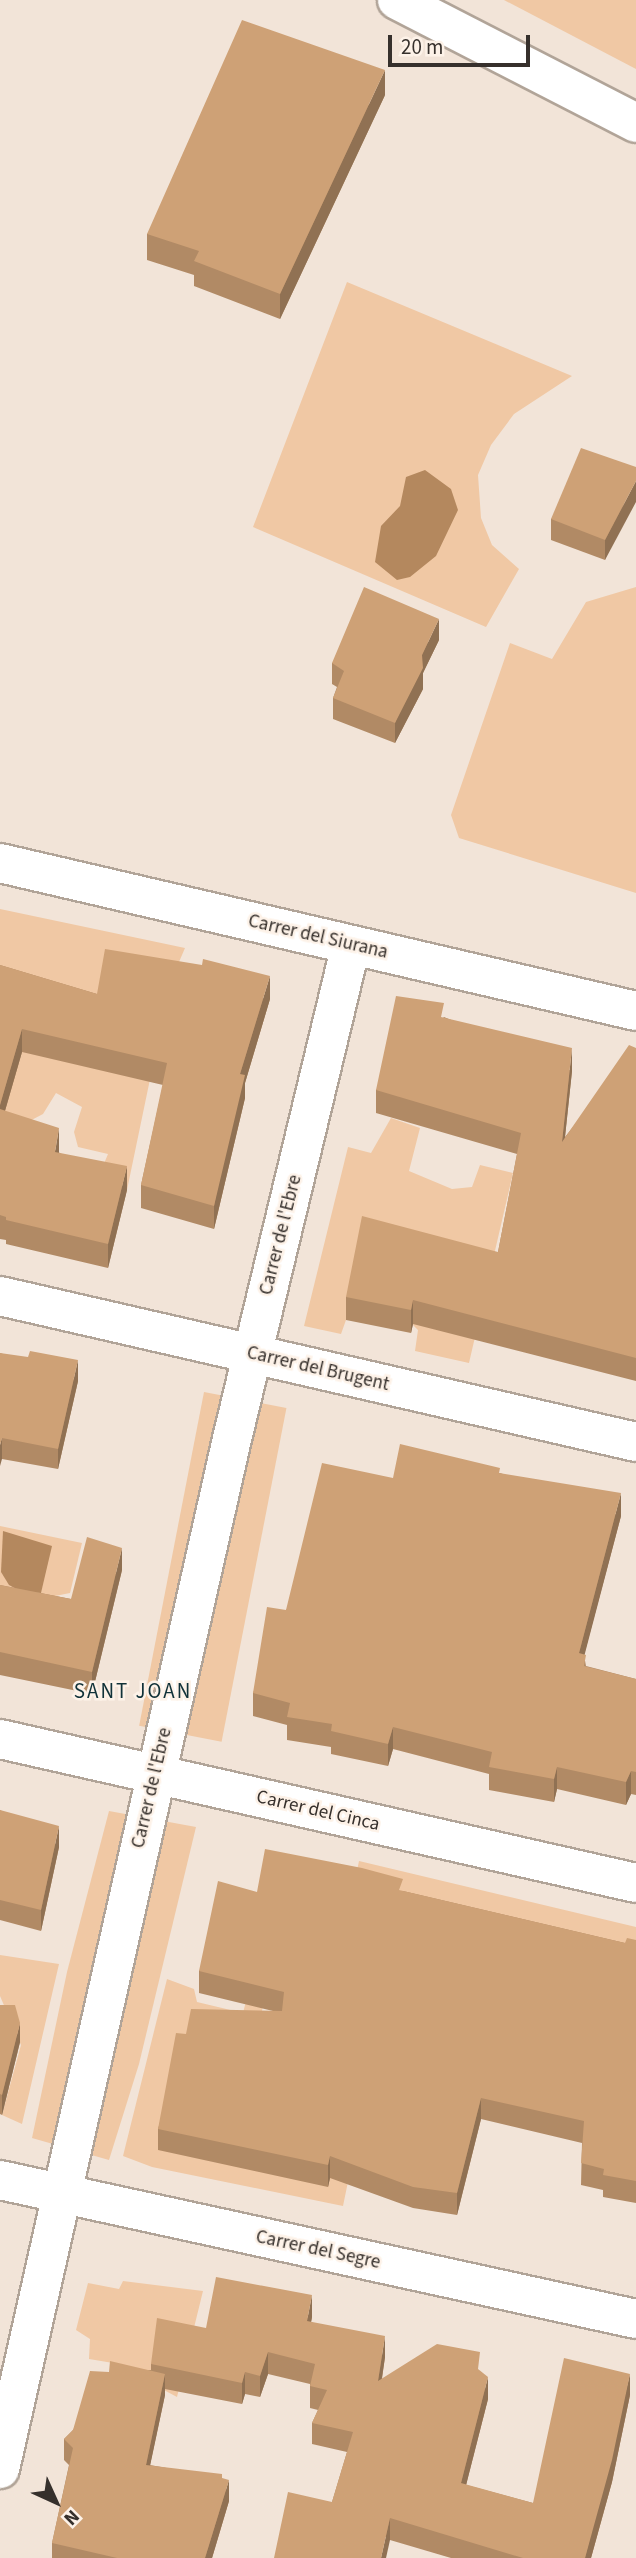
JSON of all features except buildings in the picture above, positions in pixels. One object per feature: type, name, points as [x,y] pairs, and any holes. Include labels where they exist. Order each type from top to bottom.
[{"type":"street","points":[[397,0],[636,123]]},
{"type":"street","name":"Carrer del Siurana","points":[[0,863],[636,1011]]},
{"type":"street","name":"Carrer de l'Ebre","points":[[0,2469],[59,2194],[155,1774],[252,1353],[351,945]]},
{"type":"street","name":"Carrer del Brugent","points":[[0,1296],[636,1442]]},
{"type":"street","name":"Carrer del Cinca","points":[[0,1739],[636,1883]]},
{"type":"street","name":"Carrer del Segre","points":[[0,2180],[636,2319]]},
{"type":"shaded area","points":[[504,0],[636,0],[636,69]]},
{"type":"shaded area","points":[[347,282],[572,376],[514,414],[491,445],[478,475],[481,518],[492,545],[519,569],[486,627],[253,527]]},
{"type":"shaded area","points":[[425,470],[451,489],[458,510],[436,556],[410,577],[397,580],[375,562],[381,526],[400,506],[406,477]]},
{"type":"shaded area","points":[[636,587],[636,893],[459,838],[451,815],[510,643],[552,659],[586,602]]},
{"type":"shaded area","points":[[0,909],[185,948],[170,983],[127,1190],[96,1183],[108,1154],[78,1147],[74,1132],[82,1107],[56,1093],[43,1114],[22,1125],[0,1128]]},
{"type":"shaded area","points":[[391,1118],[420,1128],[409,1171],[452,1189],[472,1187],[480,1165],[513,1173],[469,1363],[415,1351],[418,1330],[413,1325],[428,1257],[346,1320],[341,1334],[304,1326],[348,1147],[371,1153]]},
{"type":"shaded area","points":[[204,1392],[286,1408],[222,1742],[139,1726]]},
{"type":"shaded area","points":[[0,1526],[82,1543],[70,1593],[0,1607]]},
{"type":"shaded area","points":[[3,1531],[52,1546],[41,1593],[22,1592],[9,1585],[1,1572]]},
{"type":"shaded area","points":[[109,1811],[196,1827],[139,2064],[109,2160],[32,2138],[67,1972]]},
{"type":"shaded area","points":[[359,1861],[636,1927],[636,1962],[366,2094],[343,2206],[152,2167],[123,2156],[167,1979],[194,1989],[197,2002],[243,2013],[250,1985],[266,1993],[256,2037],[319,2053]]},
{"type":"shaded area","points":[[0,1955],[59,1964],[22,2124],[2,2115],[21,2045],[0,1996]]},
{"type":"shaded area","points":[[123,2281],[203,2291],[177,2397],[113,2363],[89,2359],[90,2339],[76,2330],[88,2283],[119,2289]]},
{"type":"district","name":"SANT JOAN","points":[[133,1691]]}]
